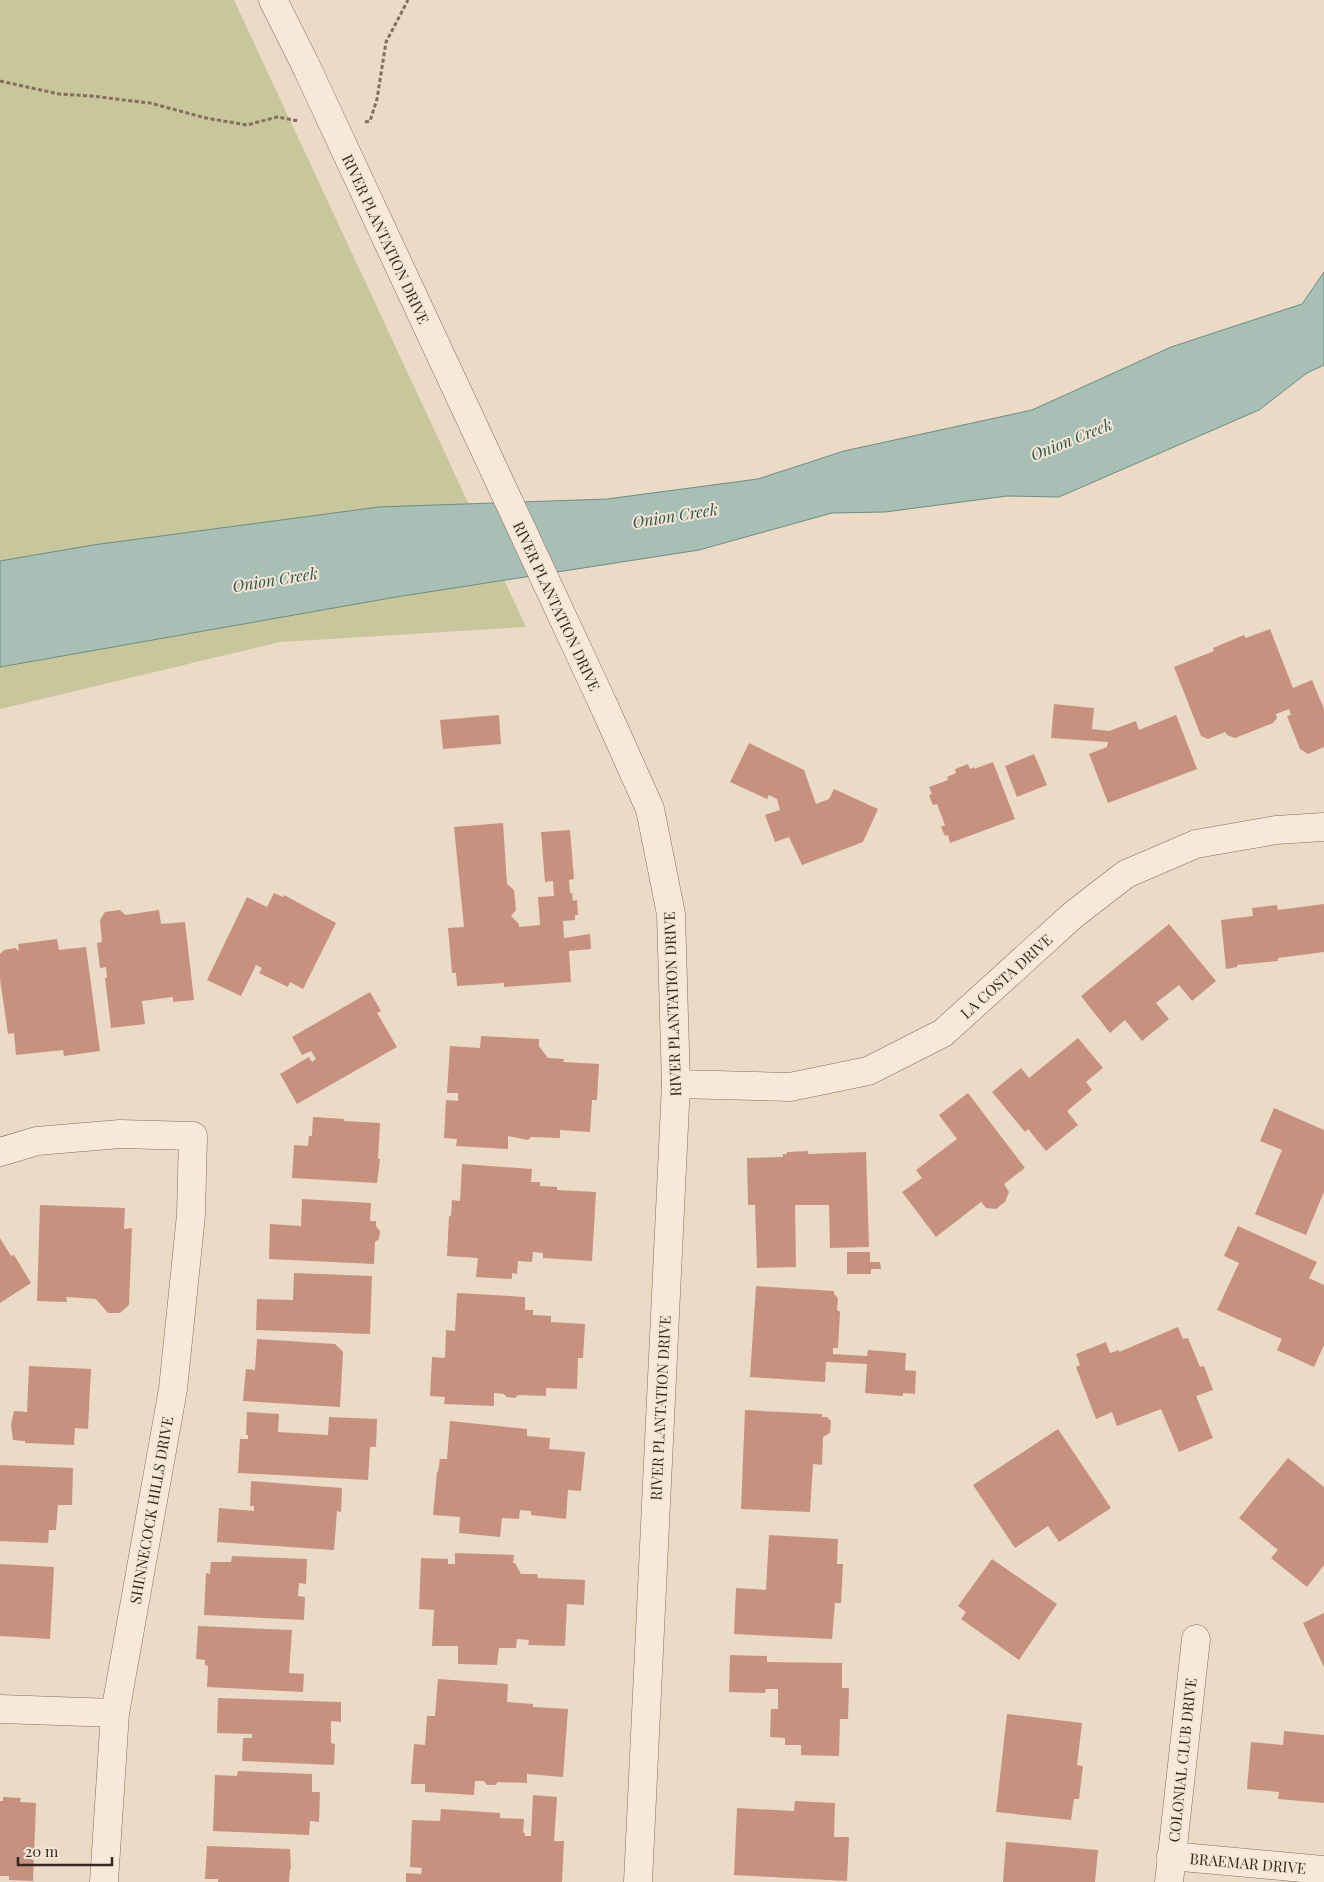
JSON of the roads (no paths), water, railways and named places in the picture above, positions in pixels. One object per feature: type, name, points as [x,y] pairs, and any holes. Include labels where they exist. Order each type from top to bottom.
[{"type":"street","name":"RIVER PLANTATION DRIVE","points":[[273,0],[306,66],[604,706],[650,809],[671,914],[676,1084],[638,1882]]},
{"type":"street","name":"LA COSTA DRIVE","points":[[676,1084],[790,1087],[868,1070],[943,1033],[1073,915],[1126,874],[1196,844],[1276,830],[1324,827]]},
{"type":"street","name":"SHINNECOCK HILLS DRIVE","points":[[0,1152],[37,1141],[111,1134],[194,1136],[191,1215],[173,1389],[115,1714],[104,1882]]},
{"type":"street","name":"COLONIAL CLUB DRIVE","points":[[1170,1869],[1196,1639]]},
{"type":"street","points":[[0,1709],[115,1714]]},
{"type":"street","name":"BRAEMAR DRIVE","points":[[1170,1869],[1324,1870]]},
{"type":"water","name":"Onion Creek","points":[[1324,272],[1324,365],[1307,373],[1259,410],[1059,497],[1007,496],[885,512],[832,513],[699,550],[396,597],[0,667],[0,561],[93,545],[379,507],[607,499],[758,479],[844,451],[1032,410],[1171,347],[1302,304]]}]
